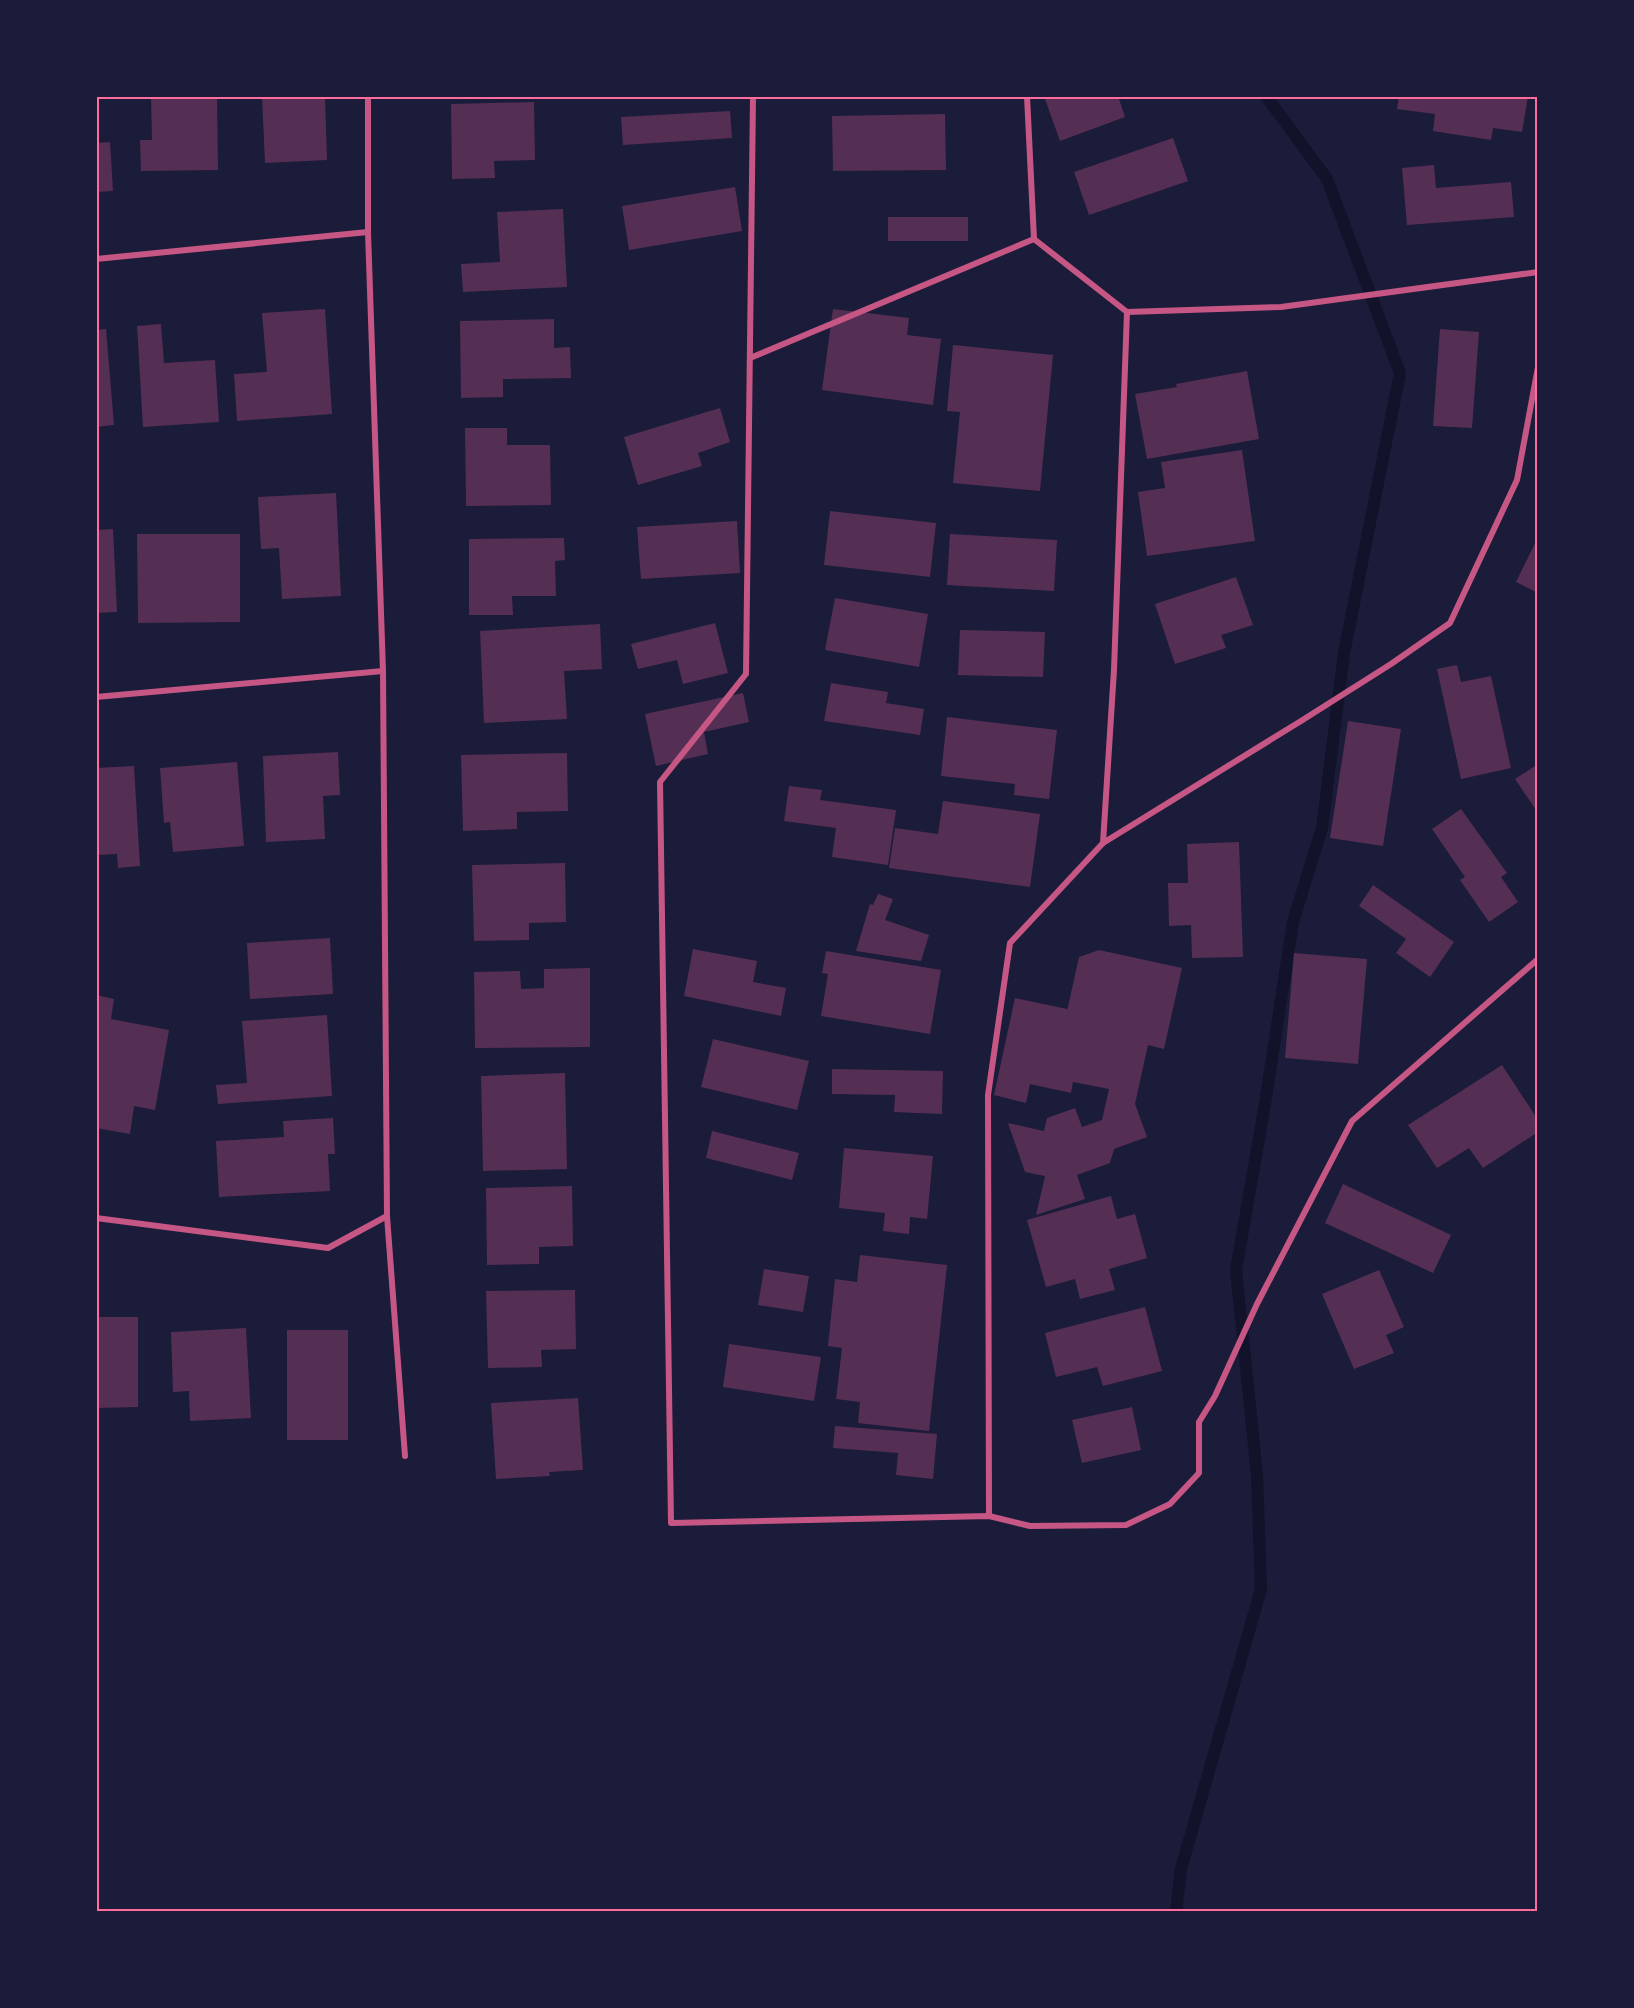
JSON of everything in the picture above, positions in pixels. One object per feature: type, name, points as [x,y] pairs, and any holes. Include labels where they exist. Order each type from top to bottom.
[{"type":"street","points":[[368,96],[368,232],[383,671],[387,1216],[405,1456]]},
{"type":"street","points":[[753,96],[746,674],[660,782],[671,1523],[989,1516],[1030,1526],[1126,1525],[1170,1504],[1199,1473],[1199,1422],[1215,1396],[1257,1304],[1352,1121],[1538,959]]},
{"type":"street","points":[[1027,96],[1034,240],[1127,312],[1281,307],[1538,272]]},
{"type":"street","points":[[96,259],[368,232]]},
{"type":"street","points":[[750,358],[1034,240]]},
{"type":"street","points":[[1103,843],[1114,670],[1127,312]]},
{"type":"street","points":[[989,1516],[988,1095],[1010,943],[1103,843],[1301,722],[1391,664],[1450,622],[1517,480],[1538,367]]},
{"type":"street","points":[[96,697],[383,671]]},
{"type":"street","points":[[96,1218],[328,1248],[387,1216]]},
{"type":"building","points":[[151,96],[217,96],[218,170],[141,171],[140,140],[152,140]]},
{"type":"building","points":[[262,96],[325,96],[327,160],[265,163]]},
{"type":"building","points":[[1044,96],[1118,96],[1125,117],[1060,141]]},
{"type":"building","points":[[1399,96],[1528,96],[1522,132],[1493,128],[1491,140],[1433,131],[1435,114],[1397,109]]},
{"type":"building","points":[[534,102],[535,160],[494,161],[495,178],[452,179],[451,104]]},
{"type":"building","points":[[730,111],[732,138],[623,145],[621,117]]},
{"type":"building","points":[[945,114],[946,170],[833,171],[832,116]]},
{"type":"building","points":[[1173,138],[1188,181],[1089,215],[1074,172]]},
{"type":"building","points":[[110,142],[113,191],[96,192],[96,143]]},
{"type":"building","points":[[1434,165],[1436,188],[1511,182],[1514,217],[1407,225],[1402,168]]},
{"type":"building","points":[[735,187],[742,231],[629,250],[622,206]]},
{"type":"building","points":[[563,209],[567,287],[463,292],[461,264],[500,262],[497,212]]},
{"type":"building","points":[[888,217],[968,217],[968,241],[888,241]]},
{"type":"building","points":[[325,309],[332,414],[237,421],[234,374],[267,372],[262,313]]},
{"type":"building","points":[[833,309],[909,318],[907,335],[941,339],[933,405],[822,390]]},
{"type":"building","points":[[554,319],[554,348],[570,347],[571,378],[503,379],[503,397],[461,398],[460,321]]},
{"type":"building","points":[[161,324],[164,363],[215,360],[219,422],[143,427],[137,326]]},
{"type":"building","points":[[106,329],[114,425],[96,427],[96,330]]},
{"type":"building","points":[[1440,329],[1479,332],[1472,428],[1433,426]]},
{"type":"building","points":[[953,345],[1053,355],[1040,491],[953,483],[960,412],[947,411]]},
{"type":"building","points":[[1247,371],[1259,439],[1147,459],[1135,394]]},
{"type":"building","points":[[720,408],[730,442],[698,453],[702,466],[638,485],[624,437]]},
{"type":"building","points":[[465,428],[507,428],[507,445],[550,445],[551,505],[466,506]]},
{"type":"building","points":[[1242,450],[1255,541],[1147,556],[1138,492],[1165,488],[1161,462]]},
{"type":"building","points":[[336,493],[341,596],[282,599],[279,548],[261,549],[258,497]]},
{"type":"building","points":[[830,511],[936,523],[930,577],[824,565]]},
{"type":"building","points":[[737,521],[740,573],[641,579],[637,527]]},
{"type":"building","points":[[113,529],[117,612],[96,613],[96,530]]},
{"type":"building","points":[[137,534],[240,534],[240,622],[138,623]]},
{"type":"building","points":[[950,534],[1057,540],[1054,591],[947,585]]},
{"type":"building","points":[[1538,537],[1538,593],[1516,582]]},
{"type":"building","points":[[564,538],[565,560],[555,561],[556,596],[512,596],[513,615],[469,615],[469,539]]},
{"type":"building","points":[[1236,577],[1253,625],[1221,635],[1226,648],[1175,664],[1155,604]]},
{"type":"building","points":[[835,598],[928,614],[919,667],[825,650]]},
{"type":"building","points":[[715,623],[728,673],[683,684],[677,660],[638,669],[631,644]]},
{"type":"building","points":[[600,624],[602,669],[564,671],[567,719],[484,723],[480,631]]},
{"type":"building","points":[[960,630],[1045,632],[1043,677],[958,675]]},
{"type":"building","points":[[1457,665],[1461,682],[1491,676],[1511,768],[1461,779],[1437,669]]},
{"type":"building","points":[[831,683],[888,692],[886,703],[924,709],[920,735],[824,721]]},
{"type":"building","points":[[743,693],[749,722],[704,732],[708,754],[656,766],[645,714]]},
{"type":"building","points":[[947,717],[1057,730],[1049,799],[1014,795],[1015,784],[941,776]]},
{"type":"building","points":[[1348,721],[1401,729],[1383,846],[1330,838]]},
{"type":"building","points":[[338,752],[340,795],[323,796],[325,839],[266,842],[263,756]]},
{"type":"building","points":[[567,753],[568,811],[517,812],[517,829],[463,831],[461,755]]},
{"type":"building","points":[[237,762],[244,846],[173,852],[170,822],[164,823],[160,768]]},
{"type":"building","points":[[1538,764],[1538,813],[1515,779]]},
{"type":"building","points":[[134,766],[140,866],[118,868],[117,854],[96,855],[96,768]]},
{"type":"building","points":[[789,786],[822,790],[820,800],[896,810],[888,865],[832,857],[836,828],[784,821]]},
{"type":"building","points":[[943,801],[1040,814],[1030,887],[889,868],[895,828],[938,834]]},
{"type":"building","points":[[1461,809],[1507,873],[1501,877],[1518,902],[1489,922],[1460,880],[1465,877],[1432,829]]},
{"type":"building","points":[[1239,842],[1243,957],[1192,958],[1191,925],[1169,926],[1168,883],[1188,883],[1187,844]]},
{"type":"building","points":[[565,863],[566,922],[529,923],[529,940],[474,941],[472,865]]},
{"type":"building","points":[[1373,885],[1454,942],[1430,977],[1396,953],[1406,939],[1359,906]]},
{"type":"building","points":[[878,894],[893,899],[885,920],[929,935],[921,961],[856,951],[870,904],[873,905]]},
{"type":"building","points":[[330,938],[333,994],[250,999],[247,943]]},
{"type":"building","points":[[693,949],[757,961],[753,982],[786,988],[781,1016],[684,996]]},
{"type":"building","points":[[1099,950],[1182,968],[1164,1049],[1148,1045],[1135,1104],[1147,1137],[1114,1149],[1110,1163],[1077,1175],[1085,1199],[1036,1215],[1045,1176],[1025,1172],[1008,1123],[1044,1131],[1047,1118],[1075,1108],[1082,1127],[1102,1120],[1109,1089],[1073,1082],[1071,1093],[1030,1084],[1026,1103],[994,1095],[1015,998],[1067,1009],[1067,1011],[1079,957]]},
{"type":"building","points":[[826,951],[941,970],[930,1034],[821,1016],[828,974],[822,973]]},
{"type":"building","points":[[1294,953],[1367,959],[1358,1064],[1285,1058]]},
{"type":"building","points":[[590,968],[590,1047],[475,1048],[474,972],[520,971],[521,989],[544,988],[544,969]]},
{"type":"building","points":[[96,995],[114,999],[111,1019],[169,1030],[155,1110],[134,1106],[130,1134],[96,1128]]},
{"type":"building","points":[[327,1015],[332,1096],[218,1104],[216,1085],[247,1083],[242,1021]]},
{"type":"building","points":[[713,1039],[809,1061],[797,1110],[701,1087]]},
{"type":"building","points":[[1502,1065],[1538,1120],[1538,1132],[1483,1168],[1469,1148],[1437,1168],[1408,1125]]},
{"type":"building","points":[[832,1069],[943,1071],[942,1114],[894,1112],[895,1095],[832,1094]]},
{"type":"building","points":[[565,1073],[567,1169],[483,1171],[481,1076]]},
{"type":"building","points":[[333,1118],[335,1154],[328,1154],[330,1191],[219,1197],[216,1141],[284,1137],[283,1121]]},
{"type":"building","points":[[712,1131],[799,1153],[792,1180],[706,1158]]},
{"type":"building","points":[[844,1148],[933,1156],[927,1219],[910,1217],[909,1234],[883,1231],[885,1213],[839,1208]]},
{"type":"building","points":[[1343,1184],[1451,1235],[1433,1273],[1325,1223]]},
{"type":"building","points":[[572,1186],[573,1246],[539,1247],[539,1264],[487,1265],[486,1188]]},
{"type":"building","points":[[1111,1196],[1117,1219],[1135,1214],[1147,1258],[1109,1269],[1115,1290],[1080,1299],[1075,1279],[1046,1287],[1027,1220]]},
{"type":"building","points":[[860,1255],[947,1265],[929,1431],[858,1423],[860,1402],[836,1399],[842,1348],[828,1346],[835,1279],[857,1282]]},
{"type":"building","points":[[764,1269],[809,1276],[803,1312],[758,1305]]},
{"type":"building","points":[[1379,1270],[1404,1327],[1386,1335],[1394,1353],[1354,1369],[1322,1294]]},
{"type":"building","points":[[575,1290],[576,1349],[541,1350],[542,1367],[488,1368],[486,1291]]},
{"type":"building","points":[[1145,1307],[1162,1371],[1103,1386],[1097,1367],[1056,1377],[1045,1333]]},
{"type":"building","points":[[96,1317],[138,1317],[138,1407],[96,1408]]},
{"type":"building","points":[[246,1328],[251,1418],[190,1421],[189,1391],[173,1392],[171,1332]]},
{"type":"building","points":[[287,1330],[348,1330],[348,1440],[287,1440]]},
{"type":"building","points":[[729,1344],[821,1357],[814,1401],[723,1387]]},
{"type":"building","points":[[578,1398],[583,1470],[549,1472],[550,1476],[496,1479],[491,1403]]},
{"type":"building","points":[[1132,1407],[1141,1450],[1082,1463],[1072,1420]]},
{"type":"building","points":[[835,1426],[937,1434],[933,1479],[896,1475],[898,1453],[833,1448]]},
{"type":"waterway","points":[[1176,1912],[1181,1869],[1261,1589],[1257,1475],[1236,1270],[1293,922],[1322,828],[1344,653],[1400,373],[1327,179],[1266,96]]}]
